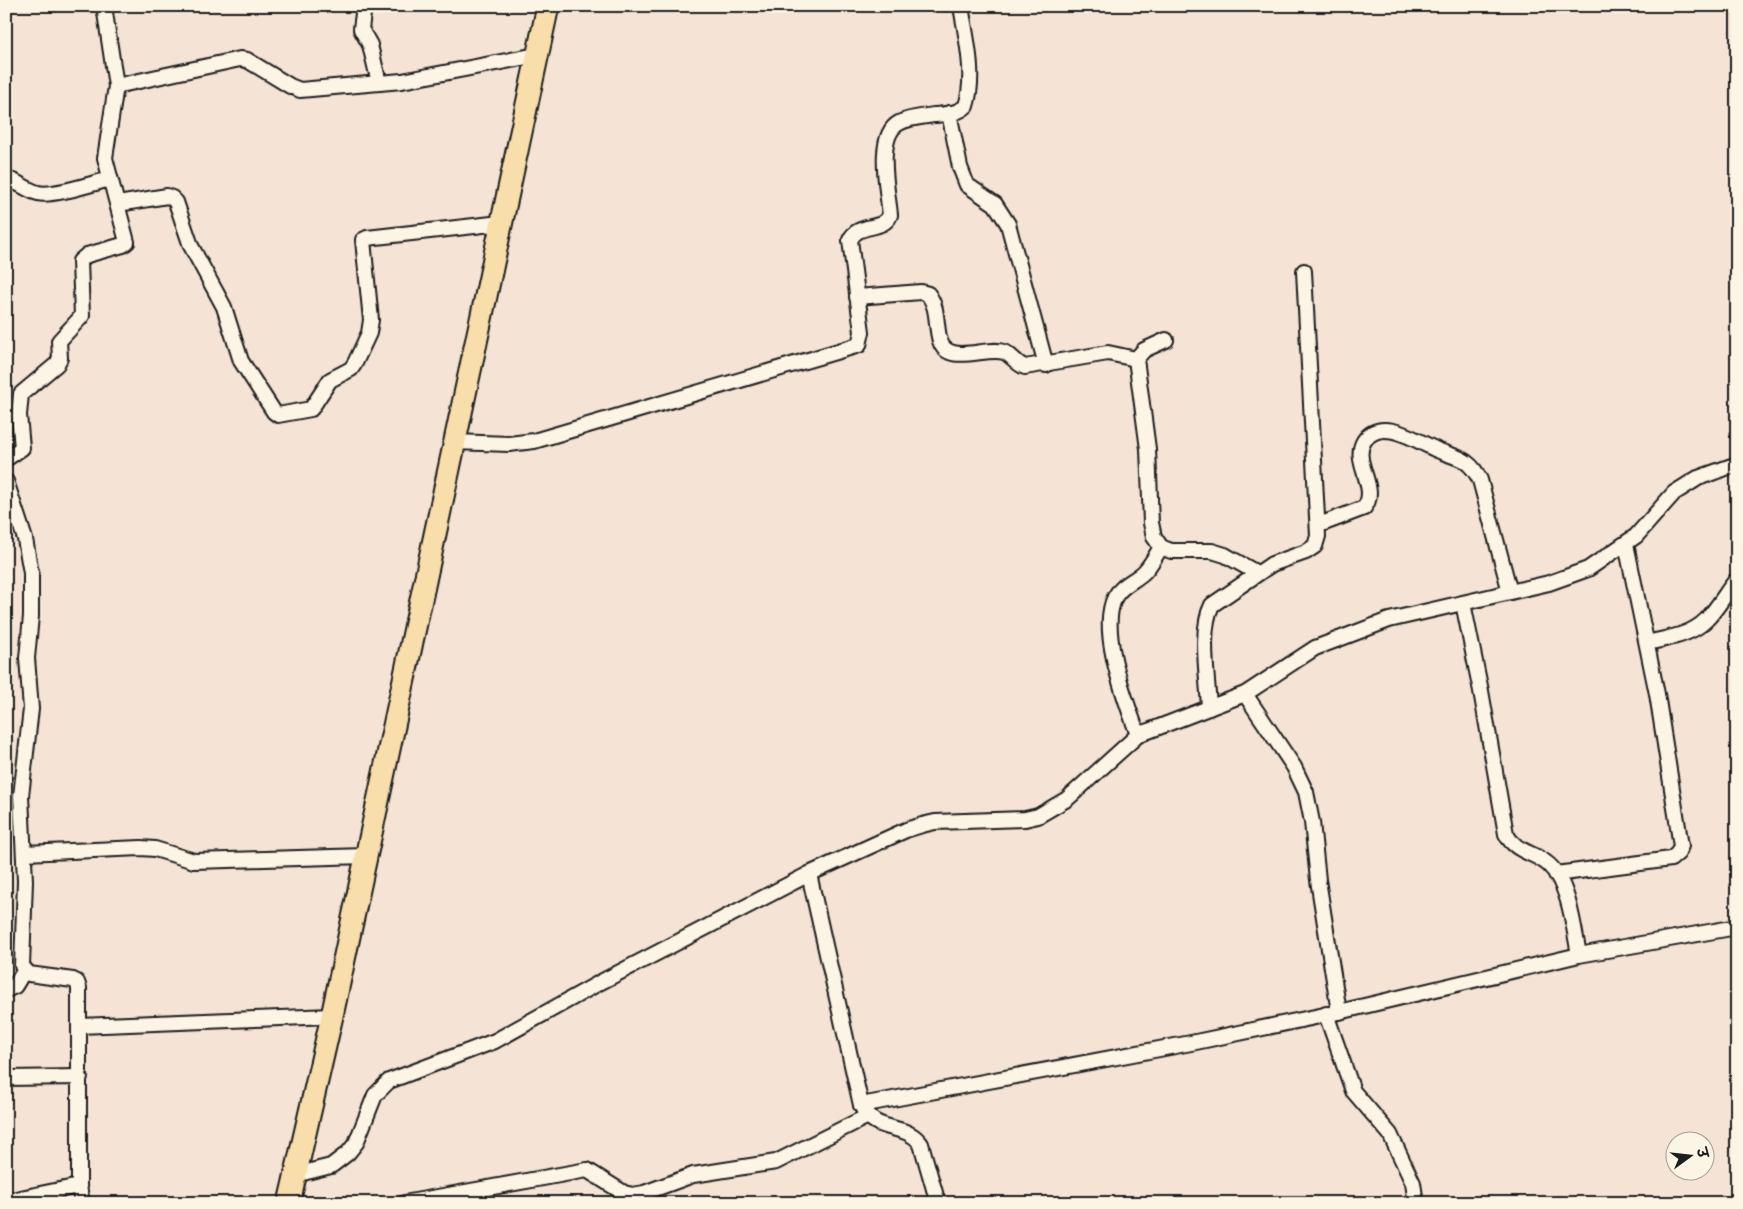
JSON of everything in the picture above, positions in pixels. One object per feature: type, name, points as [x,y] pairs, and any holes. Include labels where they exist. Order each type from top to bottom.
[{"type":"main road","points":[[290,1203],[332,1016],[548,6]]},
{"type":"street","points":[[6,459],[22,448],[19,414],[21,394],[57,364],[60,358],[59,341],[82,316],[80,261],[87,255],[127,242],[110,180],[105,149],[116,86],[104,6]]},
{"type":"street","points":[[364,6],[361,29],[370,45],[380,83]]},
{"type":"street","points":[[454,442],[509,444],[534,441],[859,345],[862,332],[850,240],[858,229],[881,224],[888,220],[890,215],[885,172],[889,135],[899,123],[910,119],[961,111],[966,106],[970,95],[970,67],[962,6]]},
{"type":"street","points":[[116,86],[240,59],[246,60],[295,89],[380,83],[443,75],[537,56]]},
{"type":"street","points":[[949,113],[962,176],[967,185],[995,204],[1008,224],[1046,365]]},
{"type":"street","points":[[6,179],[14,180],[34,192],[46,194],[110,180]]},
{"type":"street","points":[[118,204],[167,196],[176,202],[191,246],[224,306],[241,361],[274,412],[278,415],[311,409],[330,380],[351,369],[355,363],[371,327],[364,240],[367,238],[501,224]]},
{"type":"street","points":[[1209,708],[1206,649],[1208,613],[1212,604],[1257,573],[1284,558],[1306,552],[1315,546],[1319,525],[1313,479],[1304,271]]},
{"type":"street","points":[[857,297],[921,292],[928,294],[935,307],[940,341],[948,351],[969,353],[1006,352],[1018,364],[1025,367],[1046,365],[1108,353],[1136,358]]},
{"type":"street","points":[[1136,358],[1144,350],[1166,340]]},
{"type":"street","points":[[1136,358],[1148,449],[1151,523],[1154,537],[1161,546],[1171,551],[1212,551],[1226,554],[1257,573]]},
{"type":"street","points":[[1319,525],[1364,508],[1368,503],[1370,494],[1362,451],[1363,443],[1369,436],[1378,431],[1403,434],[1465,461],[1475,470],[1480,480],[1510,592]]},
{"type":"street","points":[[295,1175],[331,1166],[348,1153],[356,1143],[375,1096],[388,1081],[495,1041],[599,983],[809,874],[906,830],[935,822],[1025,819],[1038,816],[1067,799],[1138,734],[1246,694],[1315,648],[1338,638],[1389,620],[1549,583],[1588,569],[1636,536],[1674,492],[1698,478],[1737,464]]},
{"type":"street","points":[[6,482],[27,546],[31,573],[31,616],[26,658],[31,716],[21,796],[24,853],[22,966],[24,971],[29,974],[77,982],[80,1026],[80,1186],[82,1203]]},
{"type":"street","points":[[1556,874],[1671,859],[1678,853],[1681,846],[1647,643],[1626,544]]},
{"type":"street","points":[[1138,734],[1119,680],[1111,638],[1112,607],[1121,589],[1142,574],[1161,546]]},
{"type":"street","points":[[1647,643],[1682,635],[1695,628],[1705,620],[1737,579]]},
{"type":"street","points":[[1463,603],[1484,705],[1491,759],[1506,834],[1516,848],[1548,864],[1556,874],[1566,898],[1579,955]]},
{"type":"street","points":[[1246,694],[1294,767],[1306,792],[1312,822],[1332,1013],[1353,1090],[1390,1134],[1413,1183],[1416,1203]]},
{"type":"street","points":[[24,853],[148,848],[194,861],[365,856]]},
{"type":"street","points":[[809,874],[863,1111],[876,1124],[911,1134],[917,1138],[921,1144],[938,1203]]},
{"type":"street","points":[[404,1203],[587,1170],[625,1198],[693,1176],[776,1162],[863,1111],[1332,1013],[1579,955],[1737,927]]},
{"type":"street","points":[[6,990],[15,986],[24,971]]},
{"type":"street","points":[[80,1026],[332,1016]]},
{"type":"street","points":[[6,1078],[80,1077]]},
{"type":"street","points":[[6,1201],[38,1199],[80,1186]]}]
